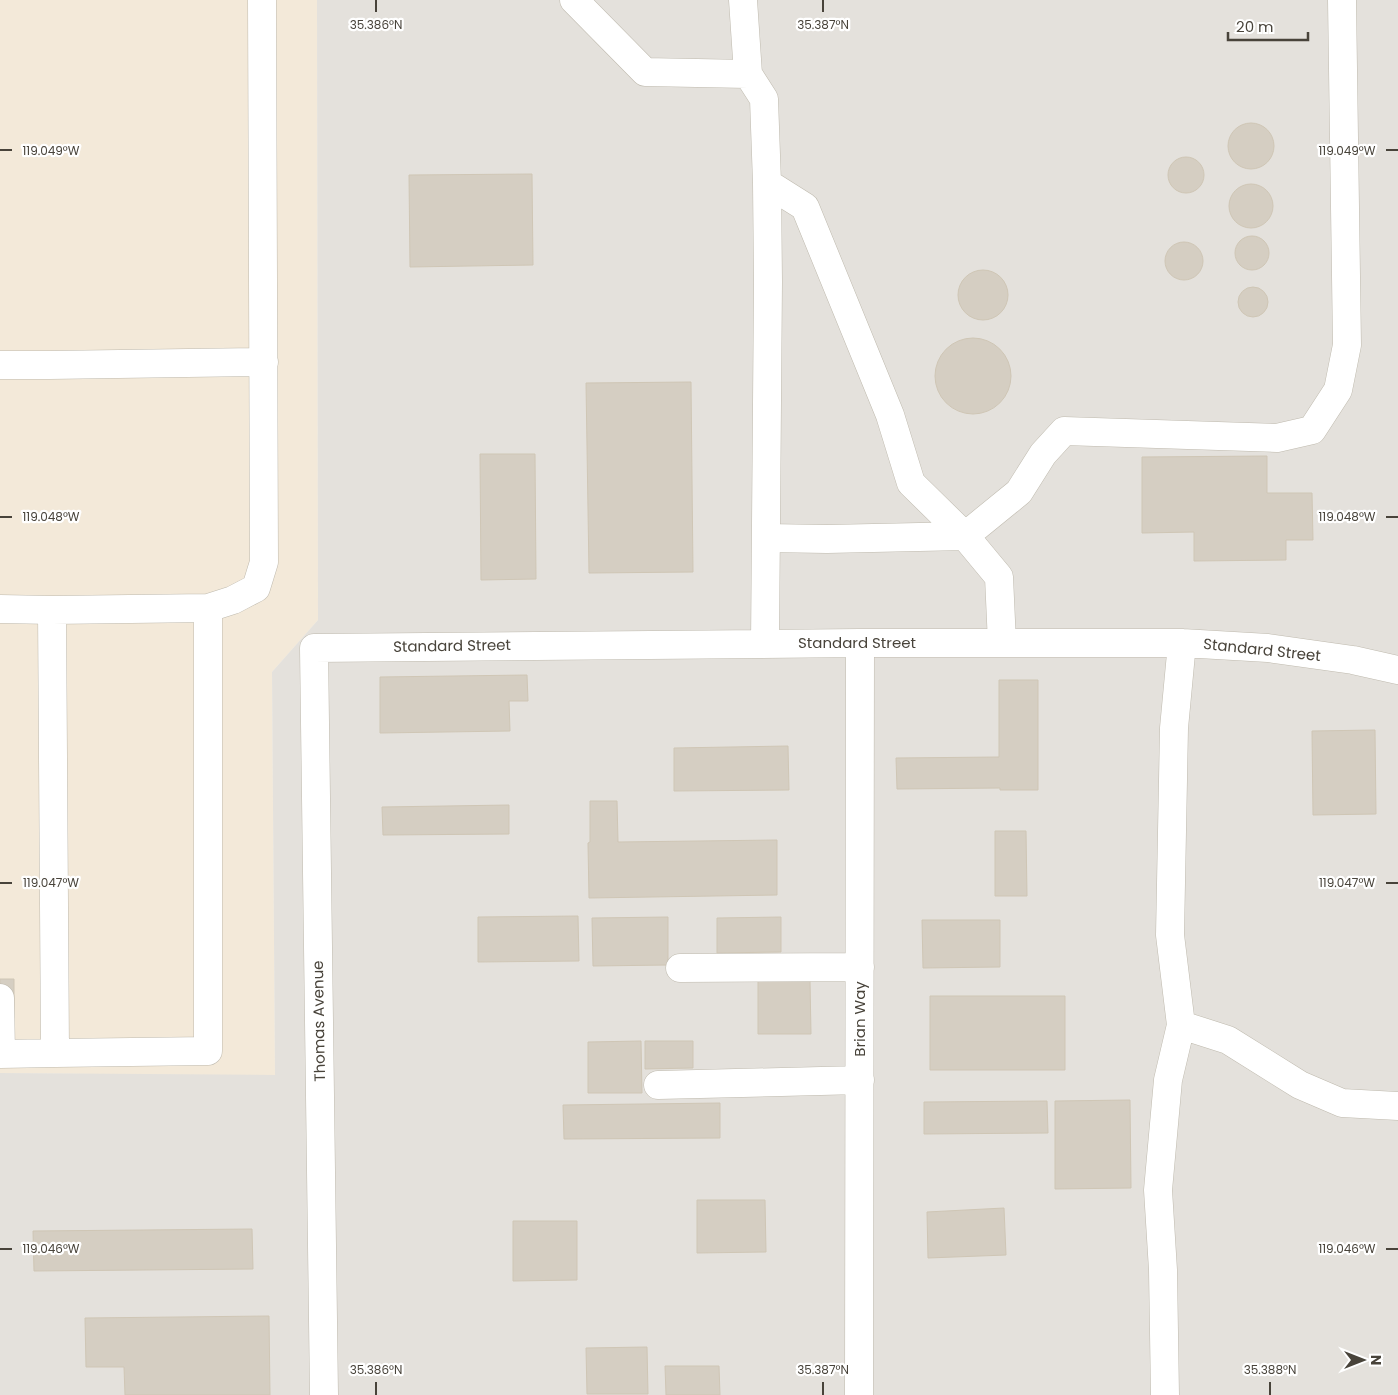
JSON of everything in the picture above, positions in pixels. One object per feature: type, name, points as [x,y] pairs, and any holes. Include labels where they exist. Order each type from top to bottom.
[{"type":"street","points":[[0,609],[208,608],[233,600],[256,588],[264,562],[262,0]]},
{"type":"street","points":[[574,0],[645,72],[748,74]]},
{"type":"street","points":[[743,0],[748,74],[764,99],[767,183],[765,644]]},
{"type":"street","points":[[766,538],[827,539],[965,536],[1019,492],[1043,454],[1064,431],[1277,438],[1312,430],[1338,390],[1346,345],[1342,0]]},
{"type":"street","points":[[767,183],[806,207],[890,415],[910,483],[965,536],[999,578],[1002,643]]},
{"type":"street","points":[[0,364],[4,366],[50,366],[264,362]]},
{"type":"street","points":[[0,998],[0,1054],[208,1051],[208,608]]},
{"type":"street","points":[[52,610],[55,1053]]},
{"type":"street","name":"Standard Street","points":[[314,648],[860,643],[1182,643],[1268,648],[1353,660],[1398,670]]},
{"type":"street","name":"Brian Way","points":[[859,1395],[860,643]]},
{"type":"street","points":[[1166,1395],[1163,1270],[1158,1190],[1168,1080],[1181,1025],[1170,935],[1174,728],[1182,643]]},
{"type":"street","name":"Thomas Avenue","points":[[314,648],[324,1395]]},
{"type":"street","points":[[680,968],[860,968]]},
{"type":"street","points":[[1181,1025],[1228,1040],[1300,1085],[1342,1103],[1398,1106]]},
{"type":"street","points":[[658,1085],[860,1080]]},
{"type":"shaded area","points":[[0,0],[317,0],[318,620],[272,672],[275,1076],[0,1073]]},
{"type":"shaded area","points":[[317,0],[1398,0],[1398,1395],[0,1395],[0,1073],[275,1075],[272,672],[318,620]]},
{"type":"building","points":[[1246,123],[1256,123],[1268,129],[1273,137],[1273,155],[1268,163],[1260,168],[1246,169],[1238,166],[1231,159],[1228,151],[1228,141],[1231,133],[1238,126]]},
{"type":"building","points":[[1186,157],[1198,163],[1204,175],[1198,187],[1186,193],[1174,187],[1168,175],[1174,163]]},
{"type":"building","points":[[532,174],[533,265],[410,267],[409,175]]},
{"type":"building","points":[[1255,184],[1267,190],[1272,197],[1272,215],[1267,222],[1260,227],[1247,228],[1239,225],[1232,218],[1229,202],[1232,194],[1239,187]]},
{"type":"building","points":[[1252,236],[1259,237],[1264,241],[1268,246],[1268,260],[1264,265],[1259,269],[1252,270],[1245,269],[1240,265],[1236,260],[1235,253],[1236,246],[1240,241],[1245,237]]},
{"type":"building","points":[[1184,242],[1197,248],[1203,261],[1197,274],[1184,280],[1171,274],[1165,261],[1171,248]]},
{"type":"building","points":[[983,270],[992,272],[1003,281],[1008,295],[1006,304],[997,315],[983,320],[974,318],[963,309],[958,295],[960,286],[969,275]]},
{"type":"building","points":[[1253,287],[1264,291],[1268,302],[1264,313],[1253,317],[1242,313],[1238,302],[1242,291]]},
{"type":"building","points":[[981,338],[994,344],[1005,355],[1011,368],[1009,391],[994,408],[981,414],[965,414],[952,408],[937,391],[935,368],[941,355],[958,340]]},
{"type":"building","points":[[691,382],[693,572],[589,573],[586,383]]},
{"type":"building","points":[[480,454],[535,454],[536,579],[481,580]]},
{"type":"building","points":[[1267,456],[1267,493],[1312,493],[1313,540],[1286,540],[1286,560],[1194,561],[1194,532],[1142,533],[1142,457]]},
{"type":"building","points":[[527,675],[528,701],[509,701],[510,731],[380,733],[380,677]]},
{"type":"building","points":[[999,680],[1038,680],[1038,790],[1000,790],[1000,788],[897,789],[896,758],[999,757]]},
{"type":"building","points":[[1375,730],[1376,814],[1313,815],[1312,731]]},
{"type":"building","points":[[788,746],[789,790],[674,791],[674,748]]},
{"type":"building","points":[[590,801],[617,801],[618,842],[777,840],[777,895],[589,898],[588,843],[590,842]]},
{"type":"building","points":[[509,805],[509,834],[383,835],[382,807]]},
{"type":"building","points":[[995,831],[1026,831],[1027,896],[995,896]]},
{"type":"building","points":[[578,916],[579,961],[478,962],[478,917]]},
{"type":"building","points":[[668,917],[668,965],[593,966],[592,918]]},
{"type":"building","points":[[781,917],[781,952],[717,953],[717,918]]},
{"type":"building","points":[[922,920],[1000,920],[1000,967],[923,968]]},
{"type":"building","points":[[0,979],[14,979],[14,1018],[0,1018]]},
{"type":"building","points":[[758,981],[810,981],[811,1034],[758,1034]]},
{"type":"building","points":[[930,996],[1065,996],[1065,1070],[930,1070]]},
{"type":"building","points":[[641,1041],[642,1093],[588,1093],[588,1042]]},
{"type":"building","points":[[645,1041],[693,1041],[693,1068],[645,1069]]},
{"type":"building","points":[[1130,1100],[1131,1188],[1055,1189],[1055,1101]]},
{"type":"building","points":[[1047,1101],[1048,1133],[924,1134],[924,1102]]},
{"type":"building","points":[[720,1103],[720,1138],[564,1139],[563,1105]]},
{"type":"building","points":[[697,1200],[765,1200],[766,1252],[697,1253]]},
{"type":"building","points":[[1004,1208],[1006,1255],[928,1258],[927,1212]]},
{"type":"building","points":[[513,1221],[577,1221],[577,1280],[513,1281]]},
{"type":"building","points":[[252,1229],[253,1269],[34,1271],[33,1231]]},
{"type":"building","points":[[269,1316],[270,1395],[125,1395],[124,1367],[86,1367],[85,1318]]},
{"type":"building","points":[[647,1347],[648,1394],[587,1394],[586,1348]]},
{"type":"building","points":[[665,1366],[719,1366],[720,1395],[666,1395]]}]
